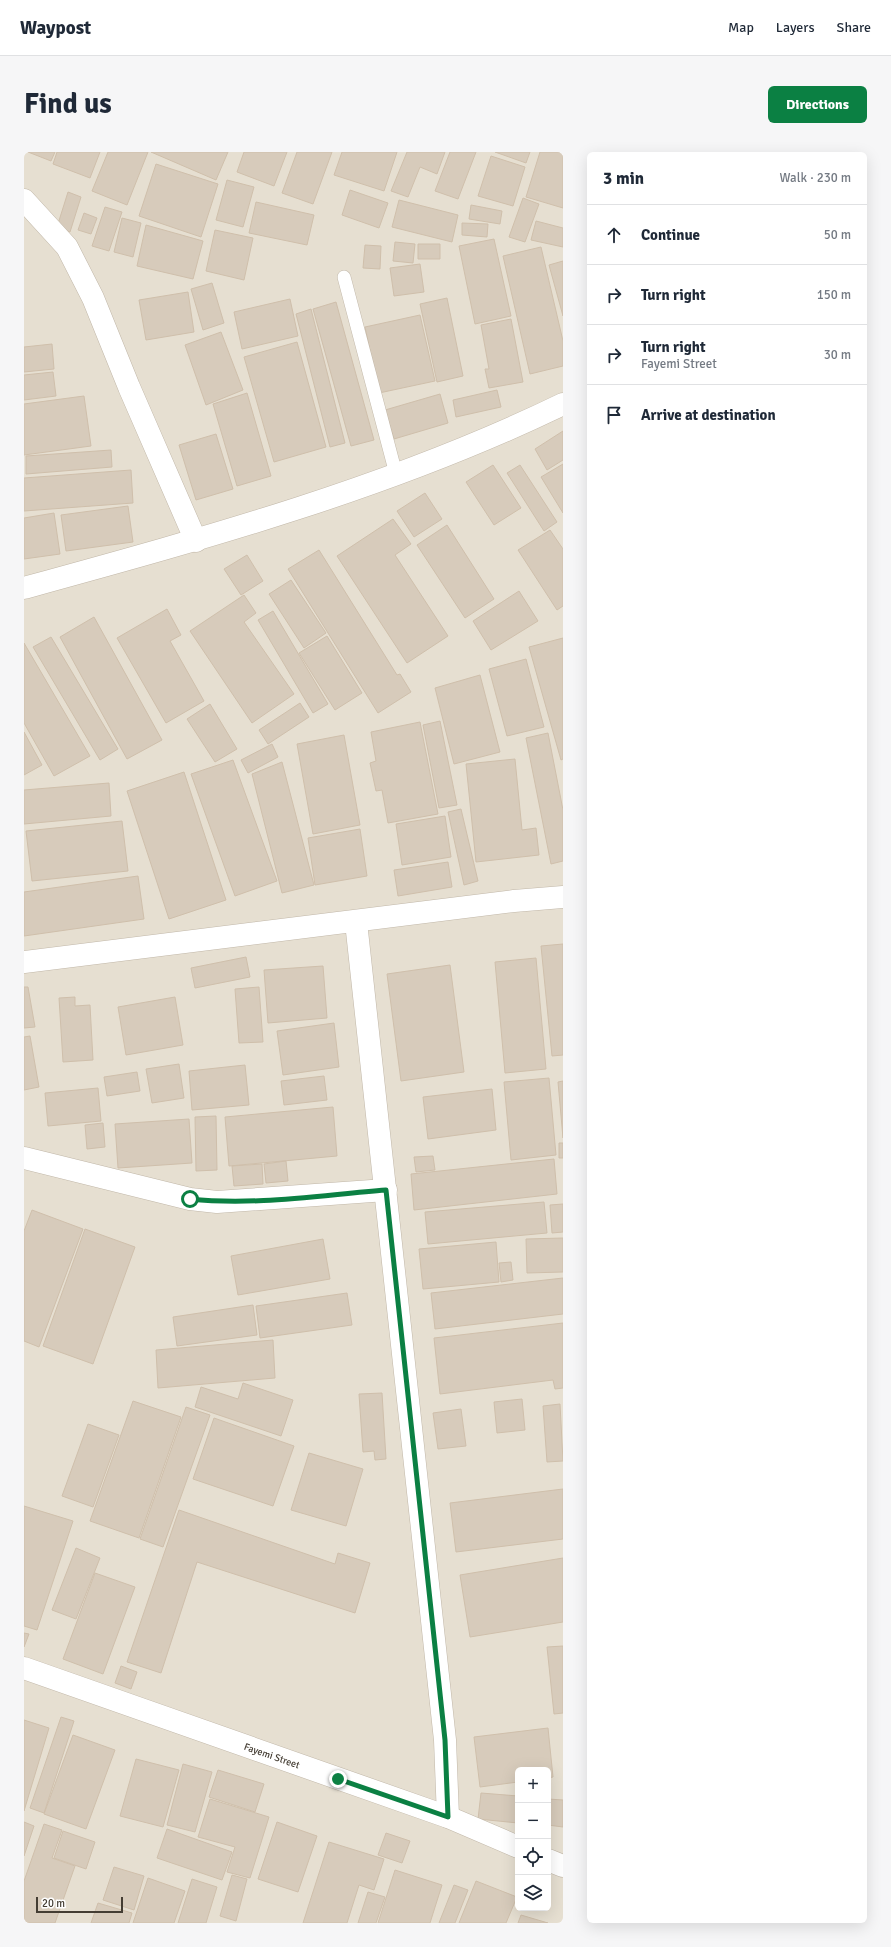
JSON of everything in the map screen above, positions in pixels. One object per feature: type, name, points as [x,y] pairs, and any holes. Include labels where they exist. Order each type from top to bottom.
[{"type":"street","points":[[24,200],[67,247],[93,298],[132,395],[196,541]]},
{"type":"street","points":[[24,588],[196,541],[396,474],[508,431],[563,404]]},
{"type":"street","points":[[24,962],[356,922],[514,901],[563,897]]},
{"type":"street","points":[[356,922],[445,1740],[448,1817]]},
{"type":"street","points":[[24,1158],[190,1199],[218,1202],[386,1190]]},
{"type":"street","name":"Fayemi Street","points":[[24,1668],[448,1817],[515,1846]]},
{"type":"street","points":[[551,1861],[563,1866]]},
{"type":"lane","points":[[344,277],[396,474]]},
{"type":"shaded area","points":[[24,152],[563,152],[563,1923],[24,1923]]},
{"type":"building","points":[[28,152],[55,152],[51,161]]},
{"type":"building","points":[[57,152],[100,152],[90,178],[53,164]]},
{"type":"building","points":[[108,152],[148,152],[127,205],[92,191]]},
{"type":"building","points":[[151,152],[228,152],[216,180]]},
{"type":"building","points":[[244,152],[287,152],[274,186],[237,172]]},
{"type":"building","points":[[297,152],[332,152],[313,204],[282,193]]},
{"type":"building","points":[[342,152],[397,152],[384,191],[334,175]]},
{"type":"building","points":[[407,152],[445,152],[437,174],[420,167],[408,197],[391,191]]},
{"type":"building","points":[[450,152],[476,152],[458,199],[435,191]]},
{"type":"building","points":[[495,152],[530,152],[526,163]]},
{"type":"building","points":[[540,152],[563,152],[563,208],[526,197]]},
{"type":"building","points":[[491,156],[525,167],[513,206],[478,196]]},
{"type":"building","points":[[156,164],[218,184],[201,237],[139,216]]},
{"type":"building","points":[[227,180],[254,187],[243,227],[216,220]]},
{"type":"building","points":[[350,190],[388,203],[379,228],[342,215]]},
{"type":"building","points":[[68,192],[81,197],[70,232],[57,227]]},
{"type":"building","points":[[523,198],[539,204],[525,242],[509,237]]},
{"type":"building","points":[[399,200],[458,215],[452,242],[392,227]]},
{"type":"building","points":[[256,202],[314,215],[307,245],[249,233]]},
{"type":"building","points":[[471,205],[502,211],[500,224],[469,219]]},
{"type":"building","points":[[105,207],[122,212],[109,251],[92,246]]},
{"type":"building","points":[[84,213],[97,218],[91,234],[78,230]]},
{"type":"building","points":[[122,218],[141,223],[133,257],[114,252]]},
{"type":"building","points":[[536,221],[563,228],[563,247],[531,240]]},
{"type":"building","points":[[462,223],[488,224],[487,237],[462,235]]},
{"type":"building","points":[[146,225],[203,241],[193,279],[137,266]]},
{"type":"building","points":[[215,230],[253,238],[244,280],[206,271]]},
{"type":"building","points":[[494,239],[511,316],[475,324],[459,246]]},
{"type":"building","points":[[395,242],[415,244],[413,263],[393,261]]},
{"type":"building","points":[[418,244],[440,244],[440,259],[418,259]]},
{"type":"building","points":[[365,245],[381,246],[380,269],[363,268]]},
{"type":"building","points":[[541,247],[563,341],[563,366],[530,374],[503,256]]},
{"type":"building","points":[[563,261],[563,316],[549,265]]},
{"type":"building","points":[[420,264],[424,292],[394,296],[390,268]]},
{"type":"building","points":[[212,283],[224,323],[203,330],[191,289]]},
{"type":"building","points":[[188,292],[194,332],[146,340],[139,300]]},
{"type":"building","points":[[447,298],[463,376],[437,382],[420,304]]},
{"type":"building","points":[[290,299],[298,336],[242,349],[234,312]]},
{"type":"building","points":[[336,302],[374,440],[351,446],[313,309]]},
{"type":"building","points":[[311,309],[345,443],[330,447],[296,314]]},
{"type":"building","points":[[420,315],[435,381],[379,393],[365,327]]},
{"type":"building","points":[[511,319],[523,382],[489,388],[485,369],[489,369],[481,325]]},
{"type":"building","points":[[221,332],[243,390],[206,405],[185,345]]},
{"type":"building","points":[[297,342],[326,447],[274,462],[244,357]]},
{"type":"building","points":[[52,344],[54,369],[24,372],[24,347]]},
{"type":"building","points":[[53,372],[56,396],[24,400],[24,375]]},
{"type":"building","points":[[497,390],[501,407],[456,417],[453,400]]},
{"type":"building","points":[[247,393],[271,476],[237,486],[213,404]]},
{"type":"building","points":[[440,394],[448,423],[394,439],[385,410]]},
{"type":"building","points":[[84,396],[91,446],[24,455],[24,404]]},
{"type":"building","points":[[563,431],[563,460],[547,470],[535,449]]},
{"type":"building","points":[[216,434],[233,489],[196,500],[179,445]]},
{"type":"building","points":[[111,450],[112,467],[26,474],[26,456]]},
{"type":"building","points":[[563,464],[563,513],[541,477]]},
{"type":"building","points":[[493,465],[521,508],[494,525],[466,482]]},
{"type":"building","points":[[520,465],[557,522],[544,531],[507,473]]},
{"type":"building","points":[[131,470],[133,503],[24,511],[24,478]]},
{"type":"building","points":[[425,493],[442,519],[414,537],[397,511]]},
{"type":"building","points":[[128,506],[133,542],[66,551],[61,515]]},
{"type":"building","points":[[54,513],[60,554],[24,559],[24,518]]},
{"type":"building","points":[[393,519],[411,544],[395,555],[448,636],[407,663],[337,556]]},
{"type":"building","points":[[447,525],[494,599],[465,618],[417,545]]},
{"type":"building","points":[[550,530],[563,549],[563,606],[557,610],[518,550]]},
{"type":"building","points":[[319,550],[397,675],[400,674],[411,692],[378,713],[288,569]]},
{"type":"building","points":[[247,555],[263,581],[241,595],[224,569]]},
{"type":"building","points":[[291,580],[326,633],[304,648],[269,594]]},
{"type":"building","points":[[519,591],[538,621],[491,650],[473,621]]},
{"type":"building","points":[[244,595],[256,613],[244,622],[294,694],[252,723],[190,631]]},
{"type":"building","points":[[167,609],[181,635],[170,641],[204,701],[166,723],[117,638]]},
{"type":"building","points":[[273,611],[328,704],[313,713],[258,620]]},
{"type":"building","points":[[94,617],[162,740],[127,759],[60,637]]},
{"type":"building","points":[[327,636],[362,693],[335,710],[299,653]]},
{"type":"building","points":[[51,637],[118,749],[100,760],[33,647]]},
{"type":"building","points":[[563,638],[563,759],[561,760],[529,647]]},
{"type":"building","points":[[24,643],[90,756],[54,776],[24,723]]},
{"type":"building","points":[[526,659],[544,727],[507,736],[489,669]]},
{"type":"building","points":[[480,675],[500,752],[454,764],[435,688]]},
{"type":"building","points":[[300,703],[309,717],[268,744],[259,730]]},
{"type":"building","points":[[210,704],[237,749],[215,762],[187,719]]},
{"type":"building","points":[[440,721],[457,805],[439,808],[423,725]]},
{"type":"building","points":[[420,722],[438,814],[388,823],[382,790],[376,791],[370,763],[376,761],[371,732]]},
{"type":"building","points":[[24,732],[42,765],[24,775]]},
{"type":"building","points":[[548,733],[563,810],[563,861],[551,864],[526,738]]},
{"type":"building","points":[[344,735],[360,825],[313,834],[297,744]]},
{"type":"building","points":[[272,744],[278,757],[248,773],[241,760]]},
{"type":"building","points":[[515,759],[522,830],[536,828],[539,855],[476,862],[466,764]]},
{"type":"building","points":[[233,760],[277,881],[235,896],[191,774]]},
{"type":"building","points":[[282,762],[314,885],[282,893],[252,774]]},
{"type":"building","points":[[184,772],[226,900],[169,919],[127,791]]},
{"type":"building","points":[[109,783],[111,816],[24,824],[24,790]]},
{"type":"building","points":[[461,809],[478,881],[464,885],[448,812]]},
{"type":"building","points":[[445,816],[451,857],[402,865],[396,824]]},
{"type":"building","points":[[122,821],[128,871],[32,881],[26,831]]},
{"type":"building","points":[[360,829],[367,876],[315,885],[308,838]]},
{"type":"building","points":[[448,862],[452,887],[398,896],[394,870]]},
{"type":"building","points":[[138,876],[144,919],[24,936],[24,892]]},
{"type":"building","points":[[563,944],[563,1055],[552,1056],[541,946]]},
{"type":"building","points":[[246,957],[250,977],[195,988],[191,968]]},
{"type":"building","points":[[536,958],[546,1069],[505,1073],[495,962]]},
{"type":"building","points":[[450,965],[464,1072],[401,1081],[387,974]]},
{"type":"building","points":[[323,966],[327,1018],[268,1023],[264,970]]},
{"type":"building","points":[[24,987],[28,987],[35,1027],[24,1028]]},
{"type":"building","points":[[259,987],[263,1042],[239,1043],[235,989]]},
{"type":"building","points":[[75,997],[75,1006],[90,1005],[93,1060],[63,1062],[59,998]]},
{"type":"building","points":[[175,997],[183,1045],[126,1055],[118,1007]]},
{"type":"building","points":[[334,1023],[339,1067],[283,1075],[277,1031]]},
{"type":"building","points":[[30,1036],[39,1087],[24,1090],[24,1037]]},
{"type":"building","points":[[179,1064],[184,1098],[152,1103],[146,1069]]},
{"type":"building","points":[[245,1065],[249,1105],[192,1110],[189,1071]]},
{"type":"building","points":[[137,1072],[140,1091],[107,1096],[104,1077]]},
{"type":"building","points":[[324,1076],[327,1100],[284,1105],[281,1081]]},
{"type":"building","points":[[549,1078],[556,1155],[511,1160],[504,1082]]},
{"type":"building","points":[[563,1081],[563,1138],[558,1082]]},
{"type":"building","points":[[98,1088],[101,1121],[48,1126],[45,1093]]},
{"type":"building","points":[[492,1089],[496,1130],[428,1139],[423,1097]]},
{"type":"building","points":[[333,1107],[337,1156],[229,1166],[225,1117]]},
{"type":"building","points":[[216,1116],[217,1170],[196,1171],[195,1117]]},
{"type":"building","points":[[189,1119],[192,1163],[118,1168],[115,1124]]},
{"type":"building","points":[[103,1123],[105,1147],[87,1149],[85,1125]]},
{"type":"building","points":[[559,1143],[563,1143],[563,1158],[559,1158]]},
{"type":"building","points":[[433,1156],[435,1170],[416,1172],[414,1157]]},
{"type":"building","points":[[554,1159],[557,1194],[414,1210],[411,1174]]},
{"type":"building","points":[[286,1161],[288,1181],[266,1183],[264,1164]]},
{"type":"building","points":[[262,1164],[263,1184],[234,1186],[232,1166]]},
{"type":"building","points":[[544,1202],[547,1233],[428,1244],[425,1212]]},
{"type":"building","points":[[563,1204],[563,1232],[552,1233],[550,1205]]},
{"type":"building","points":[[32,1210],[83,1229],[39,1347],[24,1341],[24,1231]]},
{"type":"building","points":[[85,1229],[135,1247],[93,1364],[43,1346]]},
{"type":"building","points":[[563,1238],[563,1272],[527,1273],[526,1239]]},
{"type":"building","points":[[323,1239],[330,1279],[238,1295],[231,1256]]},
{"type":"building","points":[[496,1242],[499,1282],[423,1289],[419,1249]]},
{"type":"building","points":[[511,1262],[513,1280],[501,1282],[499,1263]]},
{"type":"building","points":[[563,1278],[563,1314],[435,1329],[431,1293]]},
{"type":"building","points":[[347,1293],[352,1325],[260,1338],[256,1306]]},
{"type":"building","points":[[253,1305],[257,1335],[177,1346],[173,1317]]},
{"type":"building","points":[[563,1323],[563,1388],[555,1389],[553,1380],[440,1394],[434,1338]]},
{"type":"building","points":[[273,1340],[275,1378],[158,1388],[156,1350]]},
{"type":"building","points":[[243,1383],[293,1400],[281,1436],[195,1407],[201,1387],[238,1399]]},
{"type":"building","points":[[382,1393],[386,1459],[375,1460],[374,1451],[363,1452],[359,1394]]},
{"type":"building","points":[[522,1399],[525,1430],[497,1433],[494,1402]]},
{"type":"building","points":[[133,1401],[181,1417],[139,1538],[90,1521]]},
{"type":"building","points":[[560,1404],[563,1461],[547,1462],[543,1406]]},
{"type":"building","points":[[186,1407],[210,1415],[163,1547],[140,1539]]},
{"type":"building","points":[[461,1409],[466,1446],[438,1449],[433,1413]]},
{"type":"building","points":[[214,1418],[294,1446],[273,1506],[193,1479]]},
{"type":"building","points":[[88,1424],[119,1435],[93,1507],[62,1496]]},
{"type":"building","points":[[309,1453],[363,1469],[346,1526],[291,1510]]},
{"type":"building","points":[[563,1489],[563,1539],[456,1552],[450,1503]]},
{"type":"building","points":[[24,1506],[73,1521],[37,1630],[24,1626]]},
{"type":"building","points":[[179,1510],[335,1564],[338,1553],[370,1563],[355,1613],[197,1562],[161,1673],[127,1662]]},
{"type":"building","points":[[76,1548],[100,1558],[76,1619],[52,1610]]},
{"type":"building","points":[[563,1558],[563,1622],[470,1637],[460,1575]]},
{"type":"building","points":[[95,1573],[135,1587],[103,1674],[63,1659]]},
{"type":"building","points":[[24,1633],[29,1634],[24,1647]]},
{"type":"building","points":[[563,1646],[563,1713],[554,1714],[547,1647]]},
{"type":"building","points":[[121,1666],[137,1672],[131,1689],[115,1683]]},
{"type":"building","points":[[61,1717],[74,1721],[44,1813],[30,1808]]},
{"type":"building","points":[[24,1720],[49,1728],[24,1811]]},
{"type":"building","points":[[548,1728],[553,1777],[551,1777],[551,1767],[515,1767],[515,1782],[480,1787],[474,1737]]},
{"type":"building","points":[[73,1735],[115,1750],[86,1829],[44,1814]]},
{"type":"building","points":[[136,1759],[179,1770],[163,1827],[120,1816]]},
{"type":"building","points":[[183,1764],[212,1772],[195,1832],[167,1825]]},
{"type":"building","points":[[218,1770],[264,1784],[255,1812],[209,1797]]},
{"type":"building","points":[[481,1793],[515,1796],[515,1823],[478,1819]]},
{"type":"building","points":[[210,1799],[269,1817],[250,1878],[227,1872],[235,1847],[198,1837]]},
{"type":"building","points":[[551,1799],[563,1800],[563,1827],[551,1825]]},
{"type":"building","points":[[24,1822],[34,1826],[24,1856]]},
{"type":"building","points":[[277,1822],[317,1836],[298,1892],[258,1879]]},
{"type":"building","points":[[44,1824],[62,1830],[52,1858],[75,1866],[55,1923],[24,1923],[24,1881]]},
{"type":"building","points":[[167,1829],[232,1852],[222,1880],[157,1858]]},
{"type":"building","points":[[63,1831],[95,1842],[86,1869],[54,1858]]},
{"type":"building","points":[[386,1833],[410,1841],[402,1863],[378,1855]]},
{"type":"building","points":[[329,1842],[384,1859],[374,1890],[359,1885],[347,1923],[303,1923]]},
{"type":"building","points":[[114,1867],[144,1876],[134,1910],[103,1900]]},
{"type":"building","points":[[395,1870],[442,1885],[430,1923],[378,1923]]},
{"type":"building","points":[[232,1875],[247,1879],[236,1921],[220,1916]]},
{"type":"building","points":[[148,1878],[185,1891],[174,1923],[133,1923]]},
{"type":"building","points":[[192,1879],[217,1887],[206,1923],[178,1923]]},
{"type":"building","points":[[476,1881],[515,1896],[515,1902],[506,1923],[459,1923]]},
{"type":"building","points":[[454,1885],[468,1890],[455,1923],[439,1923]]},
{"type":"building","points":[[368,1892],[385,1897],[376,1923],[358,1923]]},
{"type":"building","points":[[98,1903],[132,1913],[129,1923],[91,1923]]},
{"type":"building","points":[[521,1915],[548,1923],[518,1923]]},
{"type":"route","points":[[190,1199],[218,1202],[243,1202],[386,1190],[445,1740],[448,1817],[338,1779]]}]
